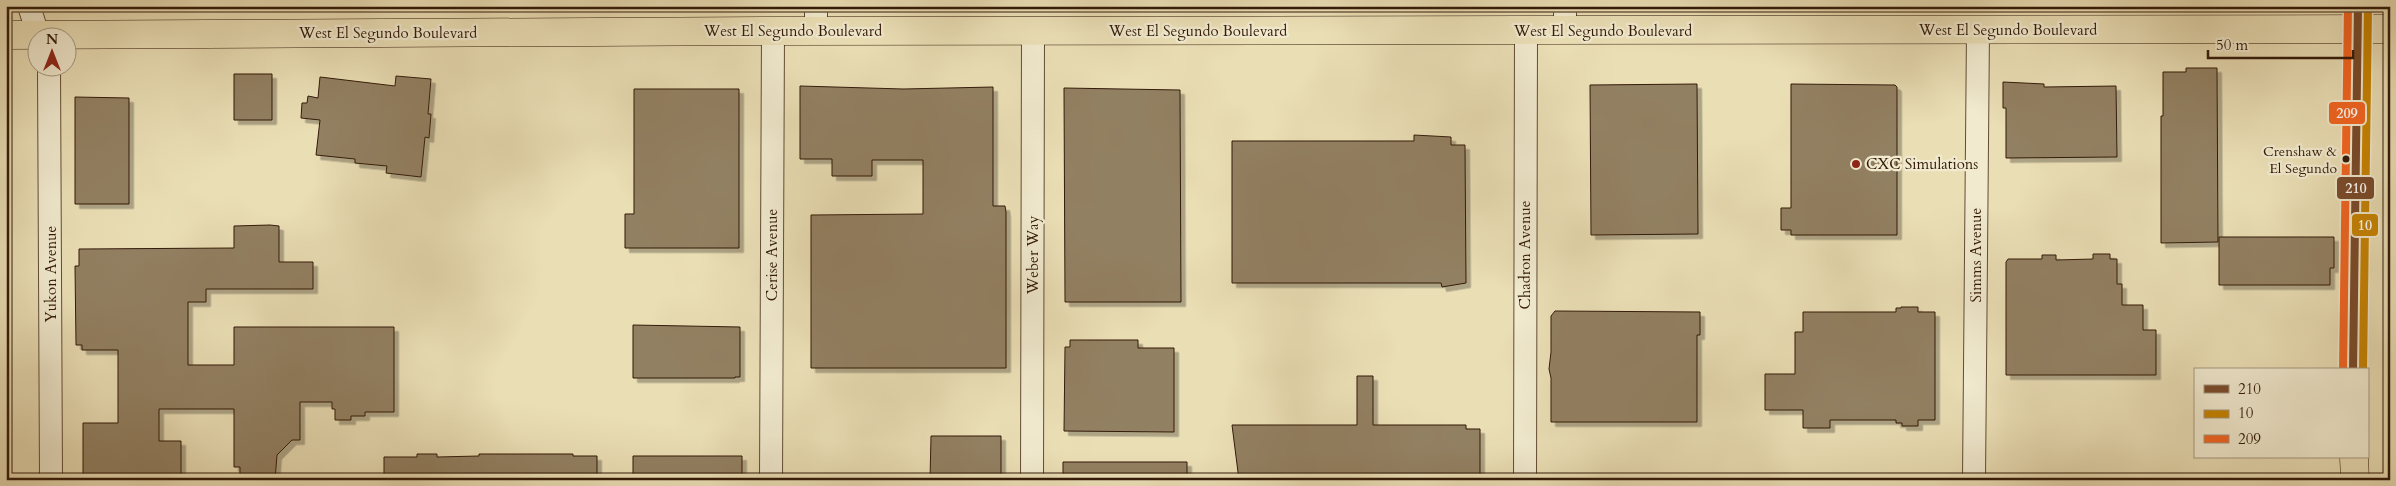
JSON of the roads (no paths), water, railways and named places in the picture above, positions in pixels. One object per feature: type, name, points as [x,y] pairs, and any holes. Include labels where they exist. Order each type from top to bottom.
[{"type":"main road","name":"West El Segundo Boulevard","points":[[78,36],[773,30],[816,18],[1033,31],[1526,31],[1565,19],[1978,30],[2357,18],[2390,29]]},
{"type":"main road","points":[[2353,368],[2357,18]]},
{"type":"main road","name":"West El Segundo Boulevard","points":[[6,35],[28,36]]},
{"type":"main road","points":[[2354,458],[2354,480]]},
{"type":"street","points":[[29,6],[36,28]]},
{"type":"street","name":"Cerise Avenue","points":[[772,480],[773,30]]},
{"type":"street","name":"Simms Avenue","points":[[1974,480],[1978,30]]},
{"type":"street","name":"Weber Way","points":[[1032,480],[1033,31]]},
{"type":"street","name":"Chadron Avenue","points":[[1525,480],[1526,31]]},
{"type":"street","name":"Yukon Avenue","points":[[49,78],[51,480]]},
{"type":"place","name":"Crenshaw & El Segundo","points":[[2346,159]]},
{"type":"place","name":"CXC Simulations","points":[[1856,164]]}]
